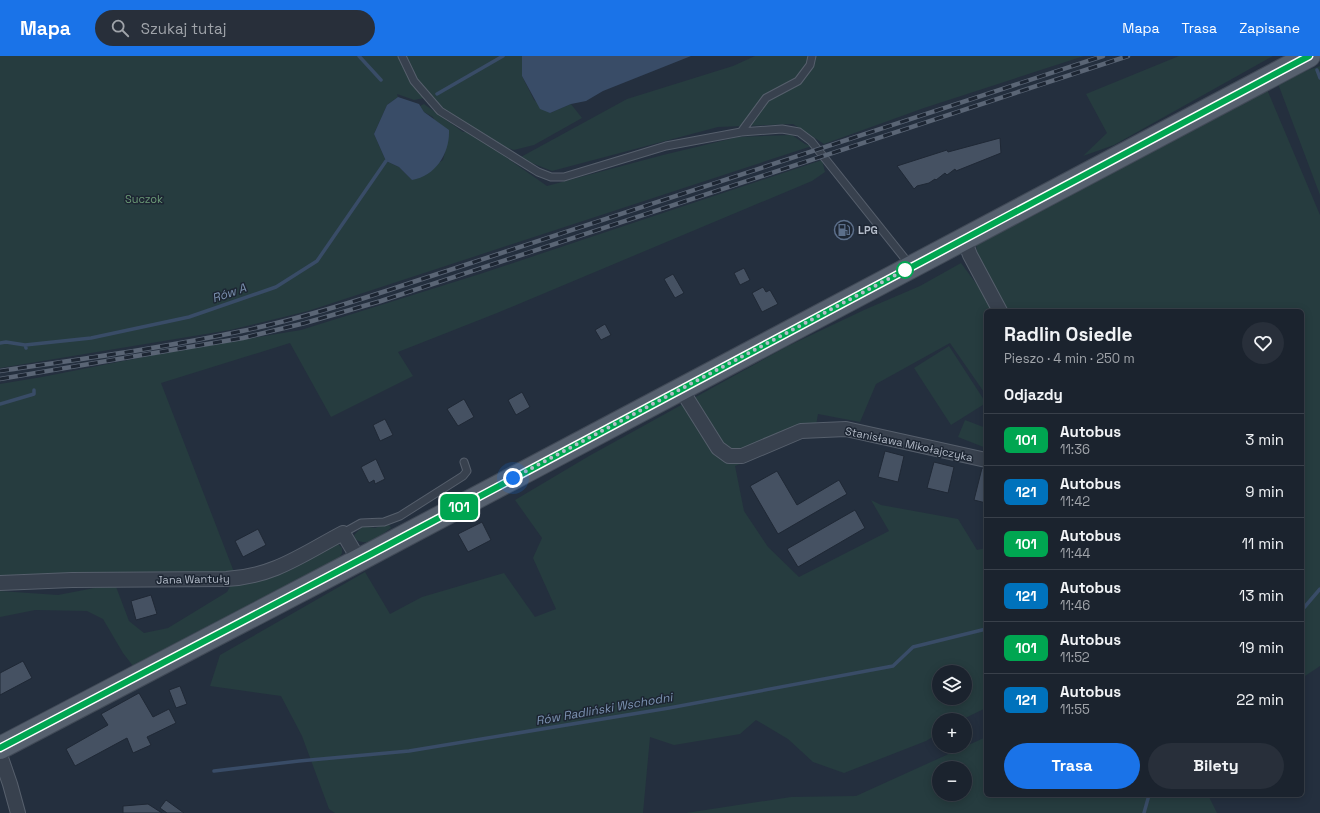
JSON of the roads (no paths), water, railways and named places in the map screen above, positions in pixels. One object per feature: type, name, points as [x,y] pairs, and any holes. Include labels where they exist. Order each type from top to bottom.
[{"type":"main road","points":[[0,748],[359,560],[1309,56]]},
{"type":"street","points":[[964,239],[970,255],[999,309]]},
{"type":"street","name":"Stanisława Mikołajczyka","points":[[681,388],[718,448],[729,456],[742,456],[802,431],[846,429],[984,460]]},
{"type":"street","points":[[343,533],[359,560]]},
{"type":"street","name":"Jana Wantuły","points":[[0,583],[64,580],[226,579],[250,577],[278,568],[343,533]]},
{"type":"street","points":[[0,755],[18,813]]},
{"type":"lane","points":[[402,56],[414,82],[440,111],[538,172],[551,177],[564,177],[583,172],[666,146],[741,132],[782,129],[798,132],[811,141],[912,266]]},
{"type":"lane","points":[[741,132],[766,98],[798,81],[810,65],[812,56]]},
{"type":"lane","points":[[343,533],[361,523],[384,522],[400,516],[463,476],[467,471],[464,462]]},
{"type":"water","points":[[522,56],[691,56],[603,91],[586,101],[571,104],[550,113],[540,109],[522,76]]},
{"type":"water","points":[[398,97],[419,104],[424,112],[449,130],[447,147],[440,162],[428,174],[421,178],[412,180],[399,167],[386,161],[374,134],[387,105]]},
{"type":"waterway","points":[[359,56],[381,80]]},
{"type":"waterway","name":"Rów A","points":[[437,94],[503,56]]},
{"type":"waterway","name":"Rów Radliński Wschodni","points":[[1317,70],[1320,78]]},
{"type":"waterway","name":"Rów A","points":[[26,348],[25,345],[91,338],[189,317],[276,287],[317,261],[386,161]]},
{"type":"waterway","points":[[0,343],[6,342],[25,345]]},
{"type":"waterway","name":"Rów A","points":[[0,404],[34,394],[34,390]]},
{"type":"waterway","name":"Rów Radliński Wschodni","points":[[1304,608],[1320,589]]},
{"type":"waterway","name":"Rów Radliński Wschodni","points":[[214,771],[299,761],[409,751],[669,708],[893,666],[913,647],[984,629]]},
{"type":"waterway","points":[[1144,813],[1148,797]]},
{"type":"railway","points":[[0,371],[182,343],[264,326],[328,309],[1103,56]]},
{"type":"railway","points":[[0,379],[243,338],[305,323],[381,301],[1128,56]]},
{"type":"place","name":"LPG","points":[[844,230]]},
{"type":"park label","name":"Suczok","points":[[144,199]]}]
